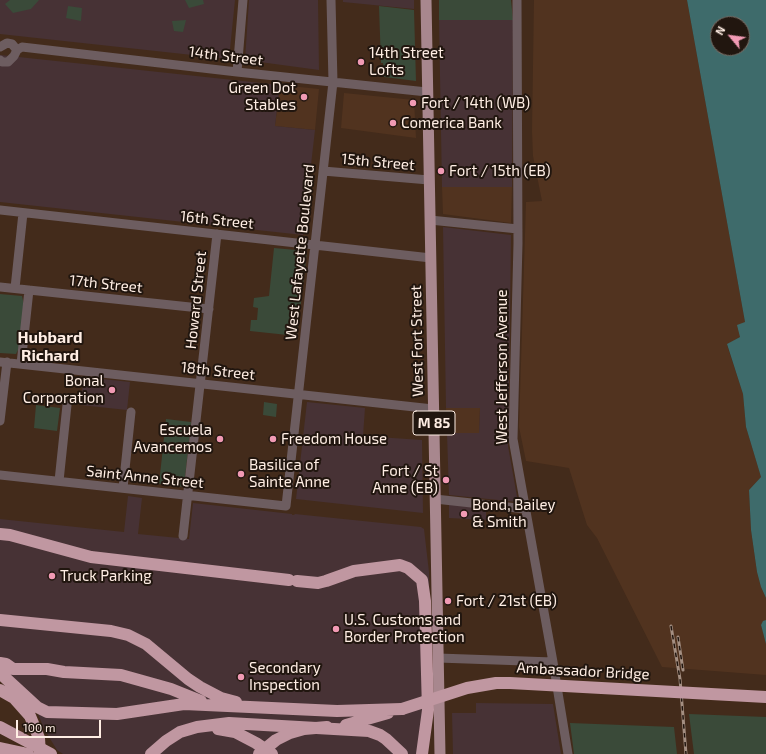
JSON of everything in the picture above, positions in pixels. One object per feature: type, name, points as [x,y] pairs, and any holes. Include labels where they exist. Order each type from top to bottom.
[{"type":"highway","points":[[0,534],[10,535],[91,557],[293,581],[318,583],[354,570],[403,566],[408,568],[422,580],[425,601],[428,710],[422,754]]},
{"type":"highway","points":[[0,620],[118,632],[140,640],[188,679],[206,691],[221,698],[256,707]]},
{"type":"highway","points":[[0,663],[6,664],[13,668],[115,674],[171,689],[193,699],[220,706]]},
{"type":"highway","points":[[0,673],[37,707],[45,712],[116,714],[184,704],[337,711],[402,709]]},
{"type":"highway","name":"Ambassador Bridge","points":[[327,727],[345,725],[375,718],[467,688],[510,682],[766,697]]},
{"type":"highway","points":[[0,690],[14,698],[30,716],[39,738],[40,754]]},
{"type":"highway","points":[[151,754],[166,741],[180,732],[197,726],[229,723],[369,731],[386,739],[402,754]]},
{"type":"highway","points":[[197,726],[235,732],[256,743],[272,754]]},
{"type":"highway","points":[[0,727],[51,754]]},
{"type":"highway","points":[[259,754],[276,740],[290,733],[304,729],[327,727]]},
{"type":"highway","points":[[268,754],[278,746],[298,735],[327,727]]},
{"type":"highway","points":[[158,754],[166,741]]},
{"type":"highway","points":[[0,748],[28,754]]},
{"type":"main road","name":"West Fort Street","points":[[426,0],[440,754]]},
{"type":"street","points":[[237,72],[243,0]]},
{"type":"street","name":"West Lafayette Boulevard","points":[[286,506],[333,82],[331,0]]},
{"type":"street","name":"West Jefferson Avenue","points":[[517,0],[518,229],[513,440],[554,662],[568,754]]},
{"type":"street","name":"14th Street","points":[[0,47],[7,43],[20,48],[427,92]]},
{"type":"street","points":[[0,60],[2,62],[8,62],[20,48]]},
{"type":"street","name":"15th Street","points":[[323,171],[429,180]]},
{"type":"street","name":"16th Street","points":[[0,210],[430,258]]},
{"type":"street","points":[[15,288],[23,213]]},
{"type":"street","points":[[430,220],[518,229]]},
{"type":"street","name":"Howard Street","points":[[183,536],[217,234]]},
{"type":"street","name":"17th Street","points":[[0,287],[209,310]]},
{"type":"street","points":[[21,364],[29,290]]},
{"type":"street","points":[[0,421],[3,362]]},
{"type":"street","name":"18th Street","points":[[3,362],[433,409]]},
{"type":"street","points":[[59,481],[67,406]]},
{"type":"street","points":[[123,488],[131,412]]},
{"type":"street","name":"Saint Anne Street","points":[[0,475],[286,506]]},
{"type":"street","points":[[435,499],[526,508]]},
{"type":"street","points":[[438,658],[554,662]]},
{"type":"shaded area","points":[[0,0],[235,0],[229,59],[0,34]]},
{"type":"shaded area","points":[[249,0],[318,0],[319,70],[245,60]]},
{"type":"shaded area","points":[[343,0],[414,0],[414,9],[343,2]]},
{"type":"shaded area","points":[[534,0],[687,0],[745,322],[741,336],[727,345],[743,394],[746,427],[761,477],[749,490],[751,530],[757,572],[766,598],[766,620],[761,625],[766,644],[766,675],[662,667],[597,538],[587,525],[569,468],[526,461],[519,427],[526,202],[542,201],[533,156],[532,131]]},
{"type":"shaded area","points":[[439,20],[513,20],[512,187],[442,187]]},
{"type":"shaded area","points":[[0,55],[280,85],[275,126],[315,130],[303,235],[0,202]]},
{"type":"shaded area","points":[[280,85],[319,89],[315,130],[275,126]]},
{"type":"shaded area","points":[[344,93],[414,100],[416,138],[341,128]]},
{"type":"shaded area","points":[[442,187],[512,187],[511,223],[443,214]]},
{"type":"shaded area","points":[[443,227],[511,235],[508,446],[518,502],[449,495],[447,433],[479,433],[480,408],[446,408]]},
{"type":"shaded area","points":[[84,377],[130,382],[127,410],[80,405]]},
{"type":"shaded area","points":[[307,402],[365,408],[363,436],[422,440],[423,513],[296,499]]},
{"type":"shaded area","points":[[446,408],[480,408],[479,433],[447,433]]},
{"type":"shaded area","points":[[128,496],[142,498],[138,534],[189,539],[193,503],[292,515],[295,514],[421,527],[424,529],[429,572],[432,712],[427,754],[63,754],[57,750],[44,729],[37,711],[0,680],[0,519],[124,532]]},
{"type":"shaded area","points":[[449,504],[486,508],[486,520],[449,518]]},
{"type":"shaded area","points":[[476,703],[553,704],[561,754],[453,754],[452,713],[476,713]]},
{"type":"green space","points":[[10,0],[39,0],[31,9],[13,13],[5,4]]},
{"type":"green space","points":[[185,0],[203,0],[204,4],[189,8]]},
{"type":"green space","points":[[439,0],[511,0],[513,20],[439,20]]},
{"type":"green space","points":[[68,6],[82,8],[81,21],[66,18]]},
{"type":"green space","points":[[379,6],[414,10],[416,81],[384,77],[383,63],[381,63]]},
{"type":"green space","points":[[186,20],[183,32],[174,31],[172,21]]},
{"type":"green space","points":[[274,248],[307,251],[297,336],[250,331],[251,320],[257,320],[258,308],[253,307],[254,298],[269,296]]},
{"type":"green space","points":[[0,294],[22,296],[24,305],[20,346],[16,354],[0,353]]},
{"type":"green space","points":[[264,402],[277,404],[276,417],[263,415]]},
{"type":"green space","points":[[36,405],[60,408],[57,431],[34,428]]},
{"type":"green space","points":[[166,419],[191,422],[184,487],[159,484]]},
{"type":"green space","points":[[689,714],[766,717],[766,754],[694,754]]},
{"type":"green space","points":[[570,723],[674,727],[677,754],[574,754]]},
{"type":"water","points":[[687,0],[766,0],[766,598],[757,572],[751,530],[749,490],[761,477],[746,427],[743,394],[727,344],[740,337],[737,325],[745,322]]},
{"type":"water","points":[[766,620],[766,644],[761,625],[763,621]]},
{"type":"railway","points":[[671,626],[680,679],[686,754]]},
{"type":"railway","points":[[678,637],[683,670]]},
{"type":"place","name":"14th Street Lofts","points":[[361,62]]},
{"type":"place","name":"Green Dot Stables","points":[[304,97]]},
{"type":"place","name":"Fort / 14th (WB)","points":[[413,103]]},
{"type":"place","name":"Comerica Bank","points":[[393,123]]},
{"type":"place","name":"Fort / 15th (EB)","points":[[441,171]]},
{"type":"place","name":"Bonal Corporation","points":[[112,390]]},
{"type":"place","name":"Escuela Avancemos","points":[[220,439]]},
{"type":"place","name":"Freedom House","points":[[273,439]]},
{"type":"place","name":"Basilica of Sainte Anne","points":[[241,474]]},
{"type":"place","name":"Fort / St Anne (EB)","points":[[446,480]]},
{"type":"place","name":"Bond, Bailey & Smith","points":[[464,514]]},
{"type":"place","name":"Truck Parking","points":[[52,576]]},
{"type":"place","name":"Fort / 21st (EB)","points":[[448,601]]},
{"type":"place","name":"U.S. Customs and Border Protection","points":[[336,629]]},
{"type":"place","name":"Secondary Inspection","points":[[241,677]]},
{"type":"district","name":"Hubbard Richard","points":[[50,347]]}]
